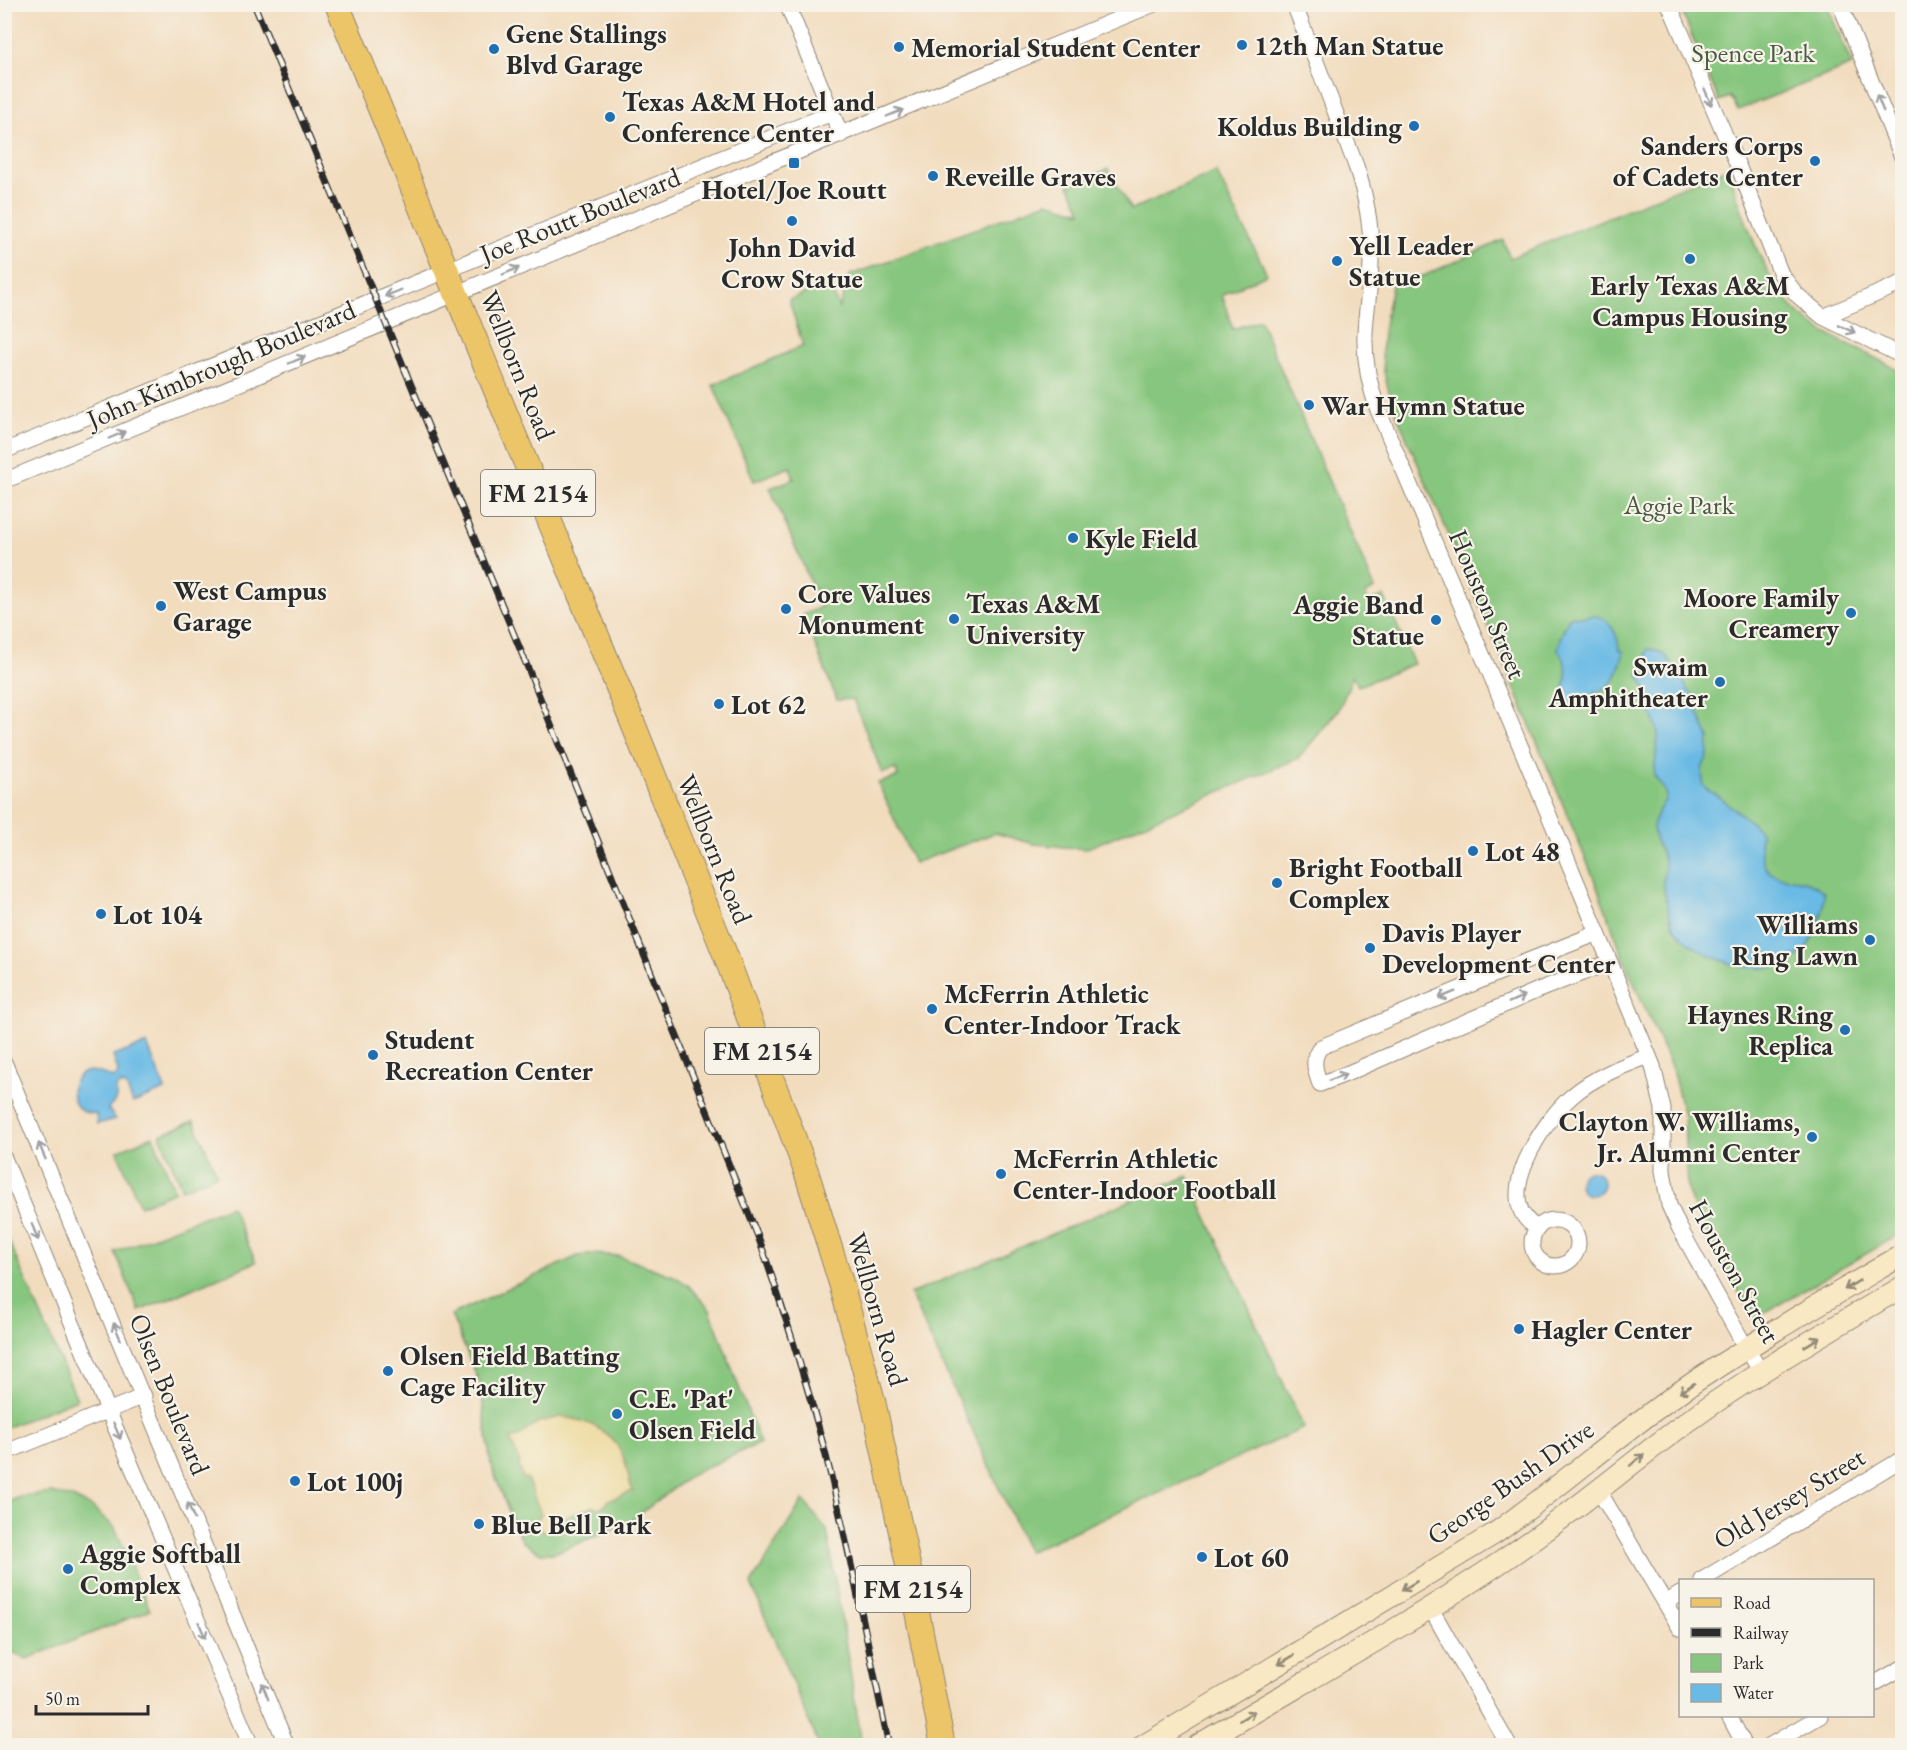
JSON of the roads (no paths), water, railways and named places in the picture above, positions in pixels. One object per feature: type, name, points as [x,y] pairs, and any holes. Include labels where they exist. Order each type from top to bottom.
[{"type":"main road","name":"Wellborn Road","points":[[337,4],[728,959],[806,1171],[841,1283],[873,1401],[909,1565],[943,1746]]},
{"type":"main road","name":"George Bush Drive","points":[[1143,1746],[1494,1534],[1673,1397],[1746,1348],[1902,1255]]},
{"type":"main road","name":"George Bush Drive","points":[[1197,1746],[1430,1607],[1513,1554],[1689,1421],[1902,1287]]},
{"type":"main road","points":[[1430,1607],[1429,1592],[1536,1520],[1538,1502]]},
{"type":"street","points":[[787,4],[841,135]]},
{"type":"street","name":"Joe Routt Boulevard","points":[[457,294],[1154,4]]},
{"type":"street","name":"Houston Street","points":[[1294,4],[1363,188],[1371,252],[1365,349],[1366,368],[1373,396],[1649,1056],[1657,1078],[1663,1109],[1663,1171],[1669,1205],[1679,1227],[1762,1373]]},
{"type":"street","points":[[1669,4],[1739,168],[1776,265],[1796,294],[1823,317],[1902,356]]},
{"type":"street","points":[[1840,4],[1902,157]]},
{"type":"street","name":"Joe Routt Boulevard","points":[[448,271],[832,113]]},
{"type":"street","points":[[661,183],[672,205]]},
{"type":"street","points":[[578,217],[586,239]]},
{"type":"street","name":"John Kimbrough Boulevard","points":[[4,452],[448,271]]},
{"type":"street","points":[[1823,317],[1902,283]]},
{"type":"street","name":"John Kimbrough Boulevard","points":[[4,482],[457,294]]},
{"type":"street","points":[[69,425],[79,451]]},
{"type":"street","points":[[4,465],[21,445]]},
{"type":"street","points":[[1598,933],[1321,1047],[1315,1054],[1315,1071],[1320,1083],[1337,1077],[1536,991],[1610,962]]},
{"type":"street","points":[[1538,1228],[1527,1221],[1518,1200],[1517,1191],[1527,1159],[1539,1134],[1562,1105],[1582,1089],[1611,1072],[1649,1056]]},
{"type":"street","name":"Olsen Boulevard","points":[[4,1062],[287,1746]]},
{"type":"street","points":[[4,1158],[251,1746]]},
{"type":"street","points":[[4,1453],[144,1396]]},
{"type":"street","name":"Old Jersey Street","points":[[1705,1579],[1902,1459]]},
{"type":"street","points":[[1599,1491],[1679,1626]]},
{"type":"street","points":[[1666,1602],[1679,1595]]},
{"type":"street","points":[[1430,1607],[1509,1746]]},
{"type":"street","points":[[1874,1684],[1902,1668]]},
{"type":"street","points":[[1730,1717],[1745,1746]]},
{"type":"street","points":[[1769,1746],[1818,1717]]},
{"type":"water","points":[[1593,616],[1604,619],[1615,632],[1619,649],[1624,652],[1615,678],[1607,687],[1593,693],[1591,705],[1570,706],[1564,703],[1566,671],[1563,658],[1558,650],[1560,638],[1569,618]]},
{"type":"water","points":[[1648,649],[1660,652],[1673,667],[1684,671],[1686,686],[1696,696],[1694,703],[1709,738],[1708,754],[1702,769],[1703,786],[1761,832],[1761,853],[1765,866],[1772,873],[1814,885],[1824,893],[1821,916],[1814,935],[1805,949],[1792,960],[1777,966],[1759,968],[1739,966],[1698,949],[1681,935],[1672,923],[1663,884],[1665,865],[1653,828],[1656,815],[1666,797],[1664,789],[1654,776],[1658,736],[1645,696],[1645,685],[1639,676]]},
{"type":"water","points":[[147,1044],[165,1090],[133,1103],[126,1086],[120,1084],[116,1088],[116,1100],[108,1109],[116,1119],[97,1124],[96,1114],[82,1111],[74,1102],[72,1090],[76,1079],[88,1071],[113,1078],[117,1076],[118,1071],[113,1056]]},
{"type":"water","points":[[1591,1171],[1600,1174],[1603,1183],[1600,1192],[1591,1195],[1582,1192],[1579,1183],[1582,1174]]},
{"type":"railway","points":[[254,4],[532,678],[759,1239],[824,1448],[889,1746]]},
{"type":"place","name":"12th Man Statue","points":[[1242,45]]},
{"type":"place","name":"Memorial Student Center","points":[[899,47]]},
{"type":"place","name":"Gene Stallings Blvd Garage","points":[[494,49]]},
{"type":"place","name":"Texas A&M Hotel and Conference Center","points":[[610,117]]},
{"type":"place","name":"Koldus Building","points":[[1414,126]]},
{"type":"place","name":"Sanders Corps of Cadets Center","points":[[1815,161]]},
{"type":"place","name":"Hotel/Joe Routt","points":[[794,163]]},
{"type":"place","name":"Reveille Graves","points":[[933,176]]},
{"type":"place","name":"John David Crow Statue","points":[[792,221]]},
{"type":"place","name":"Early Texas A&M Campus Housing","points":[[1690,259]]},
{"type":"place","name":"Yell Leader Statue","points":[[1337,261]]},
{"type":"place","name":"War Hymn Statue","points":[[1309,405]]},
{"type":"place","name":"Kyle Field","points":[[1073,538]]},
{"type":"place","name":"West Campus Garage","points":[[161,606]]},
{"type":"place","name":"Core Values Monument","points":[[786,609]]},
{"type":"place","name":"Moore Family Creamery","points":[[1851,613]]},
{"type":"place","name":"Texas A&M University","points":[[954,619]]},
{"type":"place","name":"Aggie Band Statue","points":[[1436,620]]},
{"type":"place","name":"Swaim Amphitheater","points":[[1720,682]]},
{"type":"place","name":"Lot 62","points":[[719,704]]},
{"type":"place","name":"Lot 48","points":[[1473,851]]},
{"type":"place","name":"Bright Football Complex","points":[[1277,883]]},
{"type":"place","name":"Lot 104","points":[[101,914]]},
{"type":"place","name":"Williams Ring Lawn","points":[[1870,940]]},
{"type":"place","name":"Davis Player Development Center","points":[[1370,948]]},
{"type":"place","name":"McFerrin Athletic Center-Indoor Track","points":[[932,1009]]},
{"type":"place","name":"Haynes Ring Replica","points":[[1845,1030]]},
{"type":"place","name":"Student Recreation Center","points":[[373,1055]]},
{"type":"place","name":"Clayton W. Williams, Jr. Alumni Center","points":[[1812,1137]]},
{"type":"place","name":"McFerrin Athletic Center-Indoor Football","points":[[1001,1174]]},
{"type":"place","name":"Hagler Center","points":[[1519,1329]]},
{"type":"place","name":"Olsen Field Batting Cage Facility","points":[[388,1371]]},
{"type":"place","name":"C.E. 'Pat' Olsen Field","points":[[617,1414]]},
{"type":"place","name":"Lot 100j","points":[[295,1481]]},
{"type":"place","name":"Blue Bell Park","points":[[479,1524]]},
{"type":"place","name":"Lot 60","points":[[1202,1557]]},
{"type":"place","name":"Aggie Softball Complex","points":[[68,1569]]},
{"type":"park label","name":"Spence Park","points":[[1753,52]]},
{"type":"park label","name":"Aggie Park","points":[[1679,504]]}]
